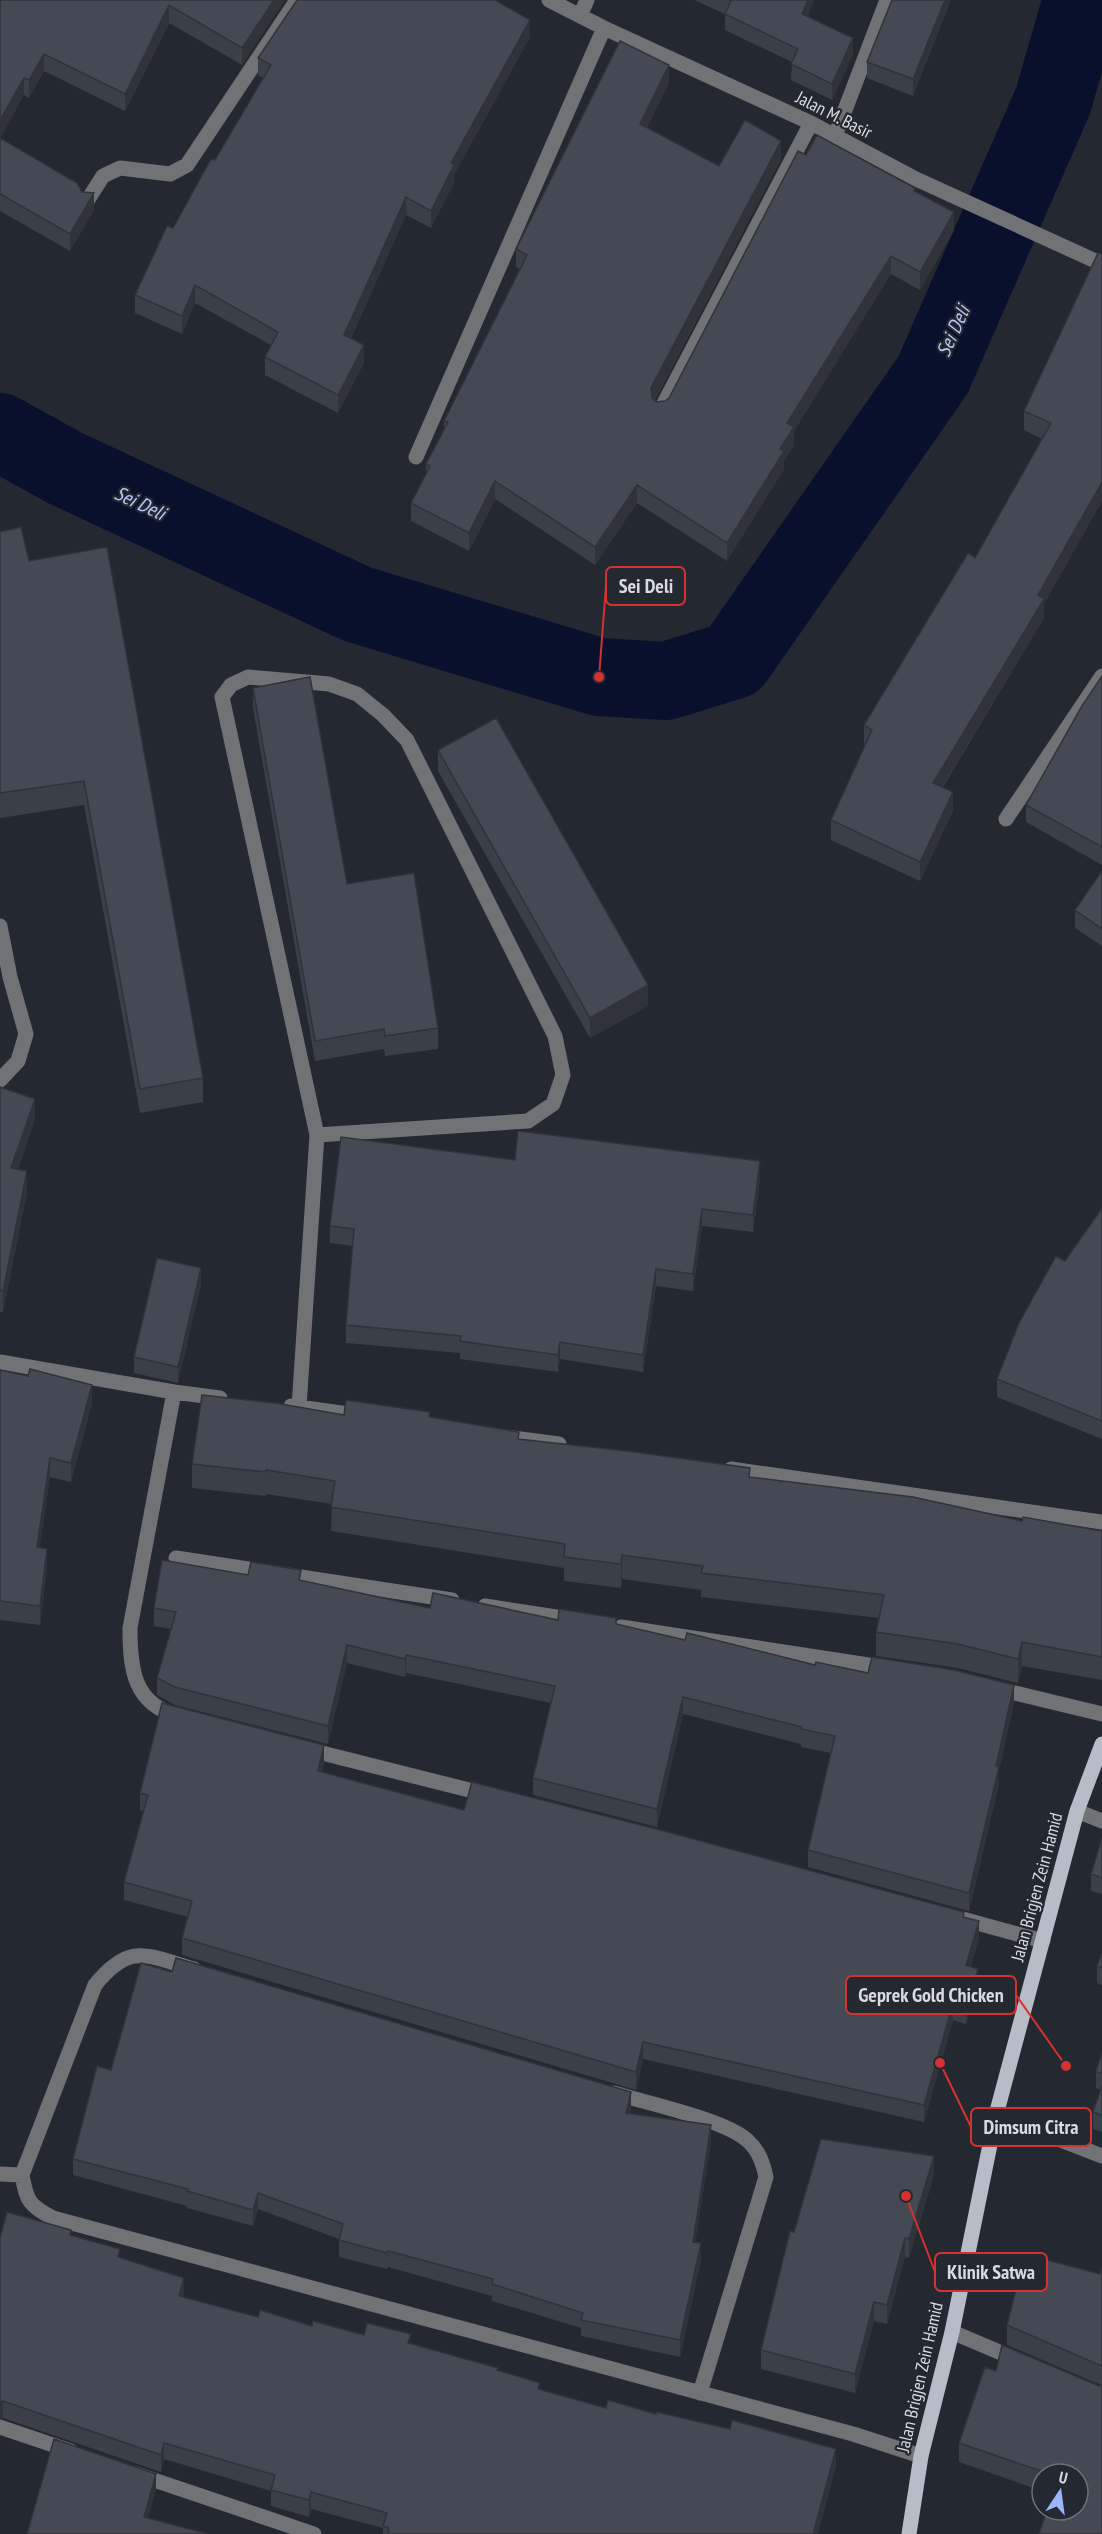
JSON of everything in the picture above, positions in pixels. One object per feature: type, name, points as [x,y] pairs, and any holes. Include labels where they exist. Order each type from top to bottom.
[{"type":"main road","name":"Jalan Brigjen Zein Hamid","points":[[909,2534],[921,2456],[951,2332],[996,2115],[1077,1811],[1102,1744]]},
{"type":"street","points":[[87,201],[103,176],[120,168],[170,174],[187,165],[297,0]]},
{"type":"street","name":"Jalan M. Basir","points":[[549,0],[604,28],[811,123],[916,179],[1102,264]]},
{"type":"street","points":[[580,16],[587,0]]},
{"type":"street","points":[[835,136],[887,0]]},
{"type":"street","points":[[416,457],[604,28]]},
{"type":"street","points":[[660,411],[811,123]]},
{"type":"street","points":[[1006,819],[1102,676]]},
{"type":"street","points":[[299,1407],[317,1135],[222,697],[231,685],[248,677],[329,684],[357,694],[383,715],[407,740],[555,1036],[563,1075],[553,1104],[528,1121],[317,1135]]},
{"type":"street","points":[[0,926],[10,977],[26,1034],[18,1061],[0,1080]]},
{"type":"street","points":[[0,1362],[174,1392],[231,1399]]},
{"type":"street","points":[[174,1392],[130,1628],[130,1659],[137,1685],[151,1703],[172,1714],[195,1720]]},
{"type":"street","points":[[277,1404],[382,1419]]},
{"type":"street","points":[[488,1434],[571,1446]]},
{"type":"street","points":[[712,1466],[1102,1522]]},
{"type":"street","points":[[176,1558],[909,1671]]},
{"type":"street","points":[[978,1684],[1102,1714]]},
{"type":"street","points":[[287,1744],[504,1798]]},
{"type":"street","points":[[1077,1811],[1102,1821]]},
{"type":"street","points":[[939,1913],[1043,1941]]},
{"type":"street","points":[[206,1973],[149,1956],[126,1957],[109,1967],[94,1986],[22,2175],[26,2196],[32,2206],[53,2218],[853,2434],[921,2456]]},
{"type":"street","points":[[594,2087],[730,2128],[749,2141],[763,2160],[766,2177],[700,2393]]},
{"type":"street","points":[[996,2115],[1102,2156]]},
{"type":"street","points":[[0,2174],[22,2175]]},
{"type":"street","points":[[951,2332],[1027,2364]]},
{"type":"street","points":[[0,2427],[90,2458]]},
{"type":"street","points":[[123,2469],[314,2534]]},
{"type":"building","points":[[0,0],[274,0],[242,48],[169,5],[125,94],[44,54],[29,80],[24,78],[0,120]]},
{"type":"building","points":[[297,0],[495,0],[530,20],[451,163],[454,165],[431,211],[406,197],[344,335],[364,345],[338,395],[265,357],[278,332],[195,285],[182,316],[135,295],[167,226],[173,228],[211,159],[215,160],[271,65],[258,58]]},
{"type":"building","points":[[730,0],[808,0],[802,14],[853,38],[832,84],[791,64],[798,49],[725,14]]},
{"type":"building","points":[[892,0],[945,0],[913,79],[867,62]]},
{"type":"building","points":[[620,41],[669,65],[640,124],[719,166],[745,120],[781,141],[651,388],[652,398],[656,402],[669,398],[798,151],[806,155],[817,135],[915,188],[914,191],[954,212],[920,272],[891,256],[787,423],[794,427],[780,449],[784,451],[727,543],[637,485],[595,547],[495,481],[469,533],[411,503],[430,466],[426,464],[448,422],[444,421],[527,255],[516,249]]},
{"type":"building","points":[[0,138],[77,183],[82,192],[94,193],[70,234],[0,194]]},
{"type":"building","points":[[1098,253],[1102,254],[1102,482],[1038,595],[1044,599],[933,783],[953,792],[920,862],[831,820],[872,730],[864,725],[968,553],[975,558],[1051,423],[1024,411]]},
{"type":"building","points":[[21,527],[29,561],[107,547],[203,1078],[140,1089],[84,781],[0,793],[0,532]]},
{"type":"building","points":[[1102,676],[1102,847],[1026,805],[1082,706]]},
{"type":"building","points":[[310,677],[347,884],[414,873],[438,1028],[385,1036],[384,1029],[315,1041],[253,688]]},
{"type":"building","points":[[496,718],[648,985],[590,1018],[438,750]]},
{"type":"building","points":[[1102,871],[1102,929],[1075,910]]},
{"type":"building","points":[[0,1087],[35,1099],[11,1168],[27,1171],[3,1291],[0,1290]]},
{"type":"building","points":[[518,1131],[760,1161],[753,1215],[702,1209],[693,1274],[656,1269],[643,1355],[560,1342],[558,1355],[460,1341],[461,1336],[346,1325],[354,1229],[330,1226],[341,1137],[515,1160]]},
{"type":"building","points":[[1102,1208],[1102,1421],[997,1379],[1019,1323],[1056,1256],[1065,1261]]},
{"type":"building","points":[[157,1258],[201,1268],[178,1367],[134,1357]]},
{"type":"building","points":[[30,1369],[92,1385],[71,1463],[50,1458],[37,1547],[47,1549],[40,1606],[0,1601],[0,1370],[28,1376]]},
{"type":"building","points":[[202,1395],[275,1403],[344,1415],[346,1400],[430,1412],[429,1417],[519,1432],[518,1439],[750,1468],[749,1477],[913,1497],[1022,1521],[1023,1517],[1102,1531],[1102,1657],[1022,1642],[1018,1659],[958,1644],[876,1632],[884,1595],[701,1573],[703,1566],[622,1555],[621,1564],[564,1557],[565,1544],[331,1507],[335,1481],[266,1470],[266,1472],[192,1464]]},
{"type":"building","points":[[162,1560],[248,1575],[251,1562],[301,1570],[299,1580],[430,1608],[433,1593],[558,1620],[559,1609],[616,1618],[616,1624],[685,1640],[687,1633],[815,1665],[816,1662],[868,1673],[872,1657],[954,1670],[1014,1685],[996,1766],[999,1767],[969,1893],[808,1850],[835,1736],[801,1729],[802,1727],[683,1697],[657,1809],[533,1778],[555,1686],[406,1655],[405,1659],[347,1645],[328,1726],[175,1687],[157,1678],[176,1612],[154,1608]]},
{"type":"building","points":[[162,1703],[324,1745],[318,1771],[464,1810],[472,1782],[964,1912],[963,1917],[979,1921],[966,1965],[978,1969],[966,2007],[953,2003],[924,2105],[643,2042],[636,2072],[182,1938],[192,1901],[124,1882],[148,1795],[140,1793]]},
{"type":"building","points":[[1102,1838],[1102,1878],[1091,1874]]},
{"type":"building","points":[[1102,1953],[1102,1968],[1097,1966]]},
{"type":"building","points":[[176,1958],[631,2092],[626,2113],[711,2125],[693,2242],[701,2243],[680,2340],[581,2320],[583,2313],[492,2284],[493,2279],[339,2240],[343,2224],[258,2193],[253,2210],[187,2191],[188,2189],[73,2159],[97,2066],[111,2070],[141,1963],[172,1972]]},
{"type":"building","points":[[1102,2052],[1102,2073],[1096,2072]]},
{"type":"building","points":[[1102,2086],[1102,2115],[1093,2112]]},
{"type":"building","points":[[821,2139],[934,2156],[909,2239],[905,2238],[887,2305],[874,2302],[855,2374],[761,2350],[790,2231],[794,2232]]},
{"type":"building","points":[[7,2212],[71,2230],[70,2235],[120,2249],[118,2257],[184,2278],[179,2296],[258,2317],[260,2310],[312,2326],[313,2321],[364,2335],[367,2323],[411,2334],[408,2343],[498,2368],[497,2370],[540,2383],[538,2389],[606,2408],[608,2400],[656,2414],[657,2412],[730,2429],[732,2420],[836,2449],[813,2534],[388,2534],[389,2528],[383,2526],[387,2513],[311,2492],[309,2500],[271,2490],[275,2475],[164,2443],[161,2455],[3,2401],[0,2402],[0,2238]]},
{"type":"building","points":[[1025,2254],[1100,2274],[1102,2268],[1102,2366],[1007,2325]]},
{"type":"building","points":[[1002,2345],[1099,2386],[1102,2385],[1102,2534],[1039,2534],[1043,2522],[1090,2522],[1090,2462],[1030,2462],[1030,2467],[959,2443],[985,2367],[996,2371]]},
{"type":"building","points":[[54,2439],[156,2474],[144,2517],[208,2534],[27,2534]]},
{"type":"waterway","name":"Sei Deli","points":[[0,432],[65,468],[357,604],[599,677],[666,681],[734,660],[933,375],[1053,101],[1082,0]]},
{"type":"place","name":"Sei Deli","points":[[599,677]]},
{"type":"place","name":"Dimsum Citra","points":[[940,2063]]},
{"type":"place","name":"Geprek Gold Chicken","points":[[1066,2066]]},
{"type":"place","name":"Klinik Satwa","points":[[906,2196]]}]
